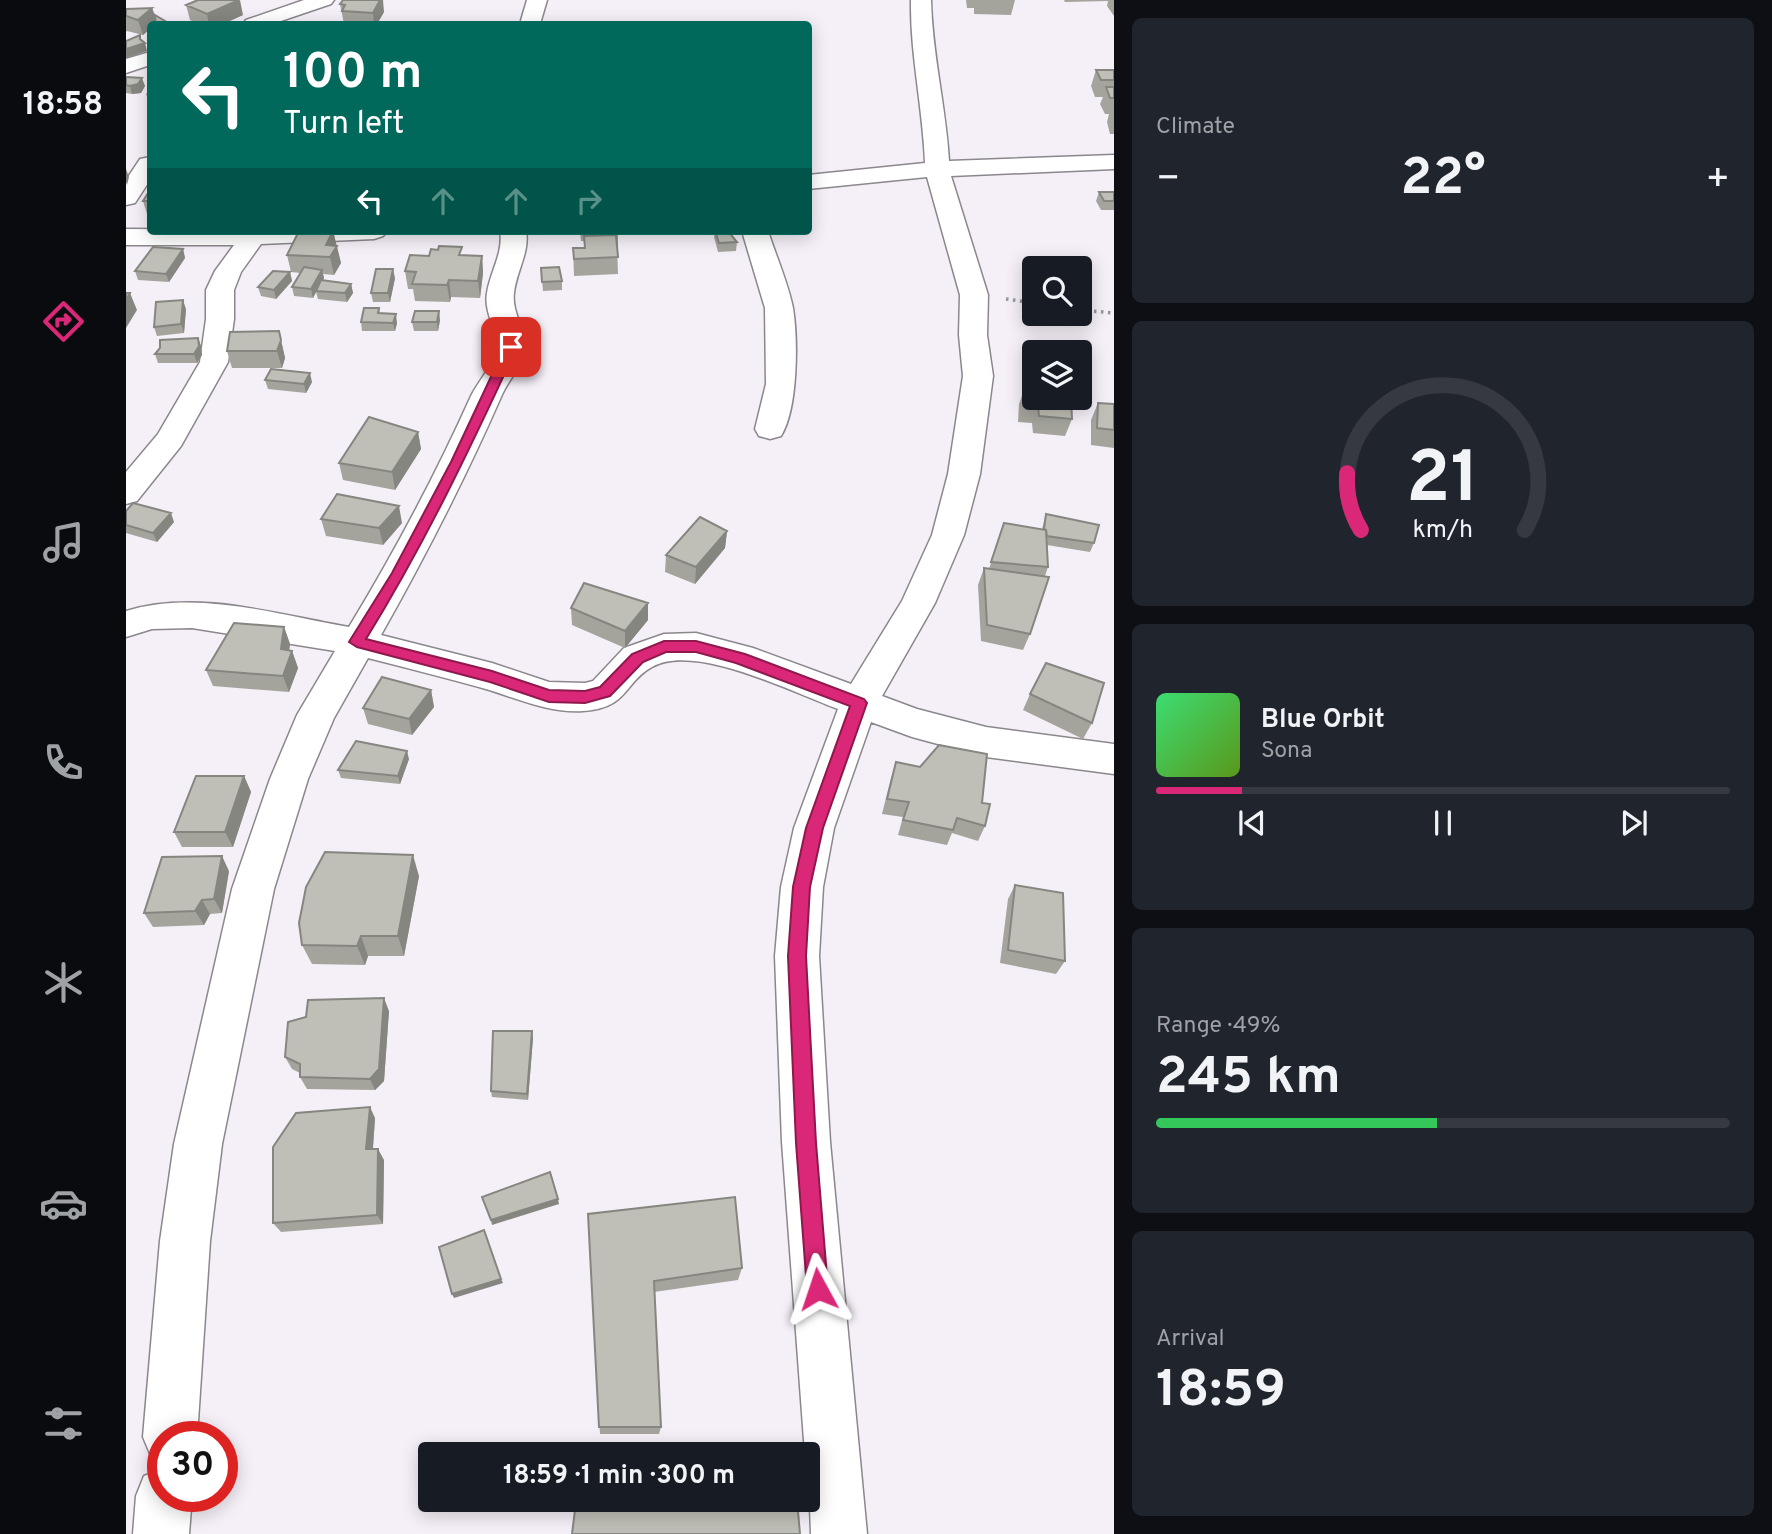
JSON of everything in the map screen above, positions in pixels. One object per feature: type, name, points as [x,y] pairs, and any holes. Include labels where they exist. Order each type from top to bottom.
[{"type":"street","points":[[262,21],[324,0]]},
{"type":"street","points":[[531,21],[537,0]]},
{"type":"street","points":[[839,1534],[812,1224],[797,956],[802,887],[814,828],[859,703],[918,604],[948,535],[964,474],[978,376],[973,335],[974,295],[937,169],[935,124],[921,24],[921,0]]},
{"type":"street","points":[[126,65],[147,59]]},
{"type":"street","points":[[812,182],[937,169],[1114,162]]},
{"type":"street","points":[[126,198],[147,167]]},
{"type":"street","points":[[126,237],[213,235]]},
{"type":"street","points":[[126,493],[170,439],[214,362],[220,319],[220,290],[228,271],[255,235]]},
{"type":"street","points":[[171,1421],[185,1241],[198,1144],[253,889],[294,766],[316,715],[398,575],[457,462],[490,387],[509,357],[511,347],[500,309],[500,293],[515,241],[514,235]]},
{"type":"street","points":[[756,235],[779,308],[781,384],[770,429]]},
{"type":"street","points":[[126,624],[152,616],[192,615],[357,642],[492,677],[549,696],[585,697],[605,692],[637,658],[664,647],[696,646],[740,658],[912,722],[986,742],[1114,759]]},
{"type":"street","points":[[161,1534],[163,1512]]},
{"type":"path","points":[[1092,311],[1114,313]]},
{"type":"building","points":[[198,0],[239,0],[207,14],[186,5]]},
{"type":"building","points":[[343,0],[380,0],[373,13],[342,11],[345,5],[340,4]]},
{"type":"building","points":[[152,8],[138,20],[126,16],[126,9]]},
{"type":"building","points":[[140,35],[140,39],[145,43],[126,49],[126,41]]},
{"type":"building","points":[[1096,70],[1114,70],[1114,80],[1101,80]]},
{"type":"building","points":[[126,77],[142,78],[138,84],[130,86],[126,85]]},
{"type":"building","points":[[1106,87],[1114,87],[1114,98],[1110,98]]},
{"type":"building","points":[[1099,192],[1114,192],[1114,201],[1104,201]]},
{"type":"building","points":[[297,235],[331,235],[326,245],[337,246],[330,257],[287,255]]},
{"type":"building","points":[[616,235],[618,257],[574,259],[573,248],[585,248],[584,236]]},
{"type":"building","points":[[716,235],[731,235],[737,242],[719,243]]},
{"type":"building","points":[[439,246],[462,247],[459,255],[482,256],[478,281],[449,280],[447,285],[412,284],[416,272],[405,271],[410,255],[429,256],[431,249],[438,250]]},
{"type":"building","points":[[153,247],[183,249],[166,274],[135,271]]},
{"type":"building","points":[[304,267],[322,270],[311,289],[292,287]]},
{"type":"building","points":[[559,267],[562,281],[542,282],[541,268]]},
{"type":"building","points":[[376,269],[393,269],[388,293],[371,293]]},
{"type":"building","points":[[273,271],[290,272],[274,290],[258,287]]},
{"type":"building","points":[[321,280],[351,284],[345,293],[316,291]]},
{"type":"building","points":[[183,300],[181,324],[154,327],[156,302]]},
{"type":"building","points":[[364,308],[379,308],[378,313],[396,314],[393,323],[361,322]]},
{"type":"building","points":[[415,311],[439,311],[437,322],[412,322]]},
{"type":"building","points":[[279,331],[281,340],[277,351],[227,351],[230,332]]},
{"type":"building","points":[[198,338],[199,346],[194,354],[155,354],[160,348],[160,340]]},
{"type":"building","points":[[271,369],[310,373],[304,384],[265,380]]},
{"type":"building","points":[[1098,403],[1114,404],[1114,430],[1097,428]]},
{"type":"building","points":[[1038,410],[1072,410],[1072,419],[1039,416]]},
{"type":"building","points":[[369,417],[418,432],[392,472],[339,463]]},
{"type":"building","points":[[337,494],[399,506],[379,528],[321,519]]},
{"type":"building","points":[[133,503],[171,513],[153,533],[126,525],[126,511]]},
{"type":"building","points":[[1046,514],[1099,525],[1094,543],[1047,536],[1044,529]]},
{"type":"building","points":[[700,517],[727,531],[696,567],[666,555]]},
{"type":"building","points":[[1004,523],[1046,530],[1048,567],[991,562]]},
{"type":"building","points":[[984,568],[1049,577],[1030,634],[987,625]]},
{"type":"building","points":[[584,583],[648,603],[625,631],[571,608]]},
{"type":"building","points":[[234,623],[284,627],[281,649],[292,651],[283,676],[206,670]]},
{"type":"building","points":[[1046,663],[1104,683],[1092,723],[1030,694]]},
{"type":"building","points":[[382,677],[431,690],[409,719],[363,708]]},
{"type":"building","points":[[356,741],[407,751],[398,776],[338,770]]},
{"type":"building","points":[[939,745],[987,754],[982,803],[990,804],[985,826],[957,818],[953,830],[903,820],[909,802],[887,799],[896,762],[920,767]]},
{"type":"building","points":[[196,776],[244,776],[225,832],[174,832]]},
{"type":"building","points":[[325,852],[413,855],[398,936],[361,936],[357,946],[302,945],[299,923],[306,887]]},
{"type":"building","points":[[222,856],[214,899],[202,900],[195,911],[144,913],[162,857]]},
{"type":"building","points":[[1015,885],[1063,893],[1065,961],[1008,950]]},
{"type":"building","points":[[384,998],[379,1069],[370,1079],[300,1077],[300,1064],[285,1057],[288,1022],[306,1017],[308,1000]]},
{"type":"building","points":[[493,1031],[532,1031],[527,1094],[491,1091]]},
{"type":"building","points":[[370,1107],[366,1149],[378,1149],[377,1215],[273,1223],[273,1147],[296,1113]]},
{"type":"building","points":[[550,1172],[558,1199],[491,1220],[482,1197]]},
{"type":"building","points":[[735,1197],[742,1268],[654,1281],[661,1427],[599,1427],[588,1214]]},
{"type":"building","points":[[484,1230],[501,1279],[452,1294],[439,1247]]},
{"type":"building","points":[[575,1512],[798,1512],[800,1534],[572,1534]]},
{"type":"route","points":[[511,347],[509,357],[490,387],[457,462],[398,575],[357,642],[492,677],[549,696],[585,697],[605,692],[637,658],[664,647],[696,646],[740,658],[859,703],[829,780],[814,828],[802,887],[797,956],[806,1143],[818,1289]]}]
